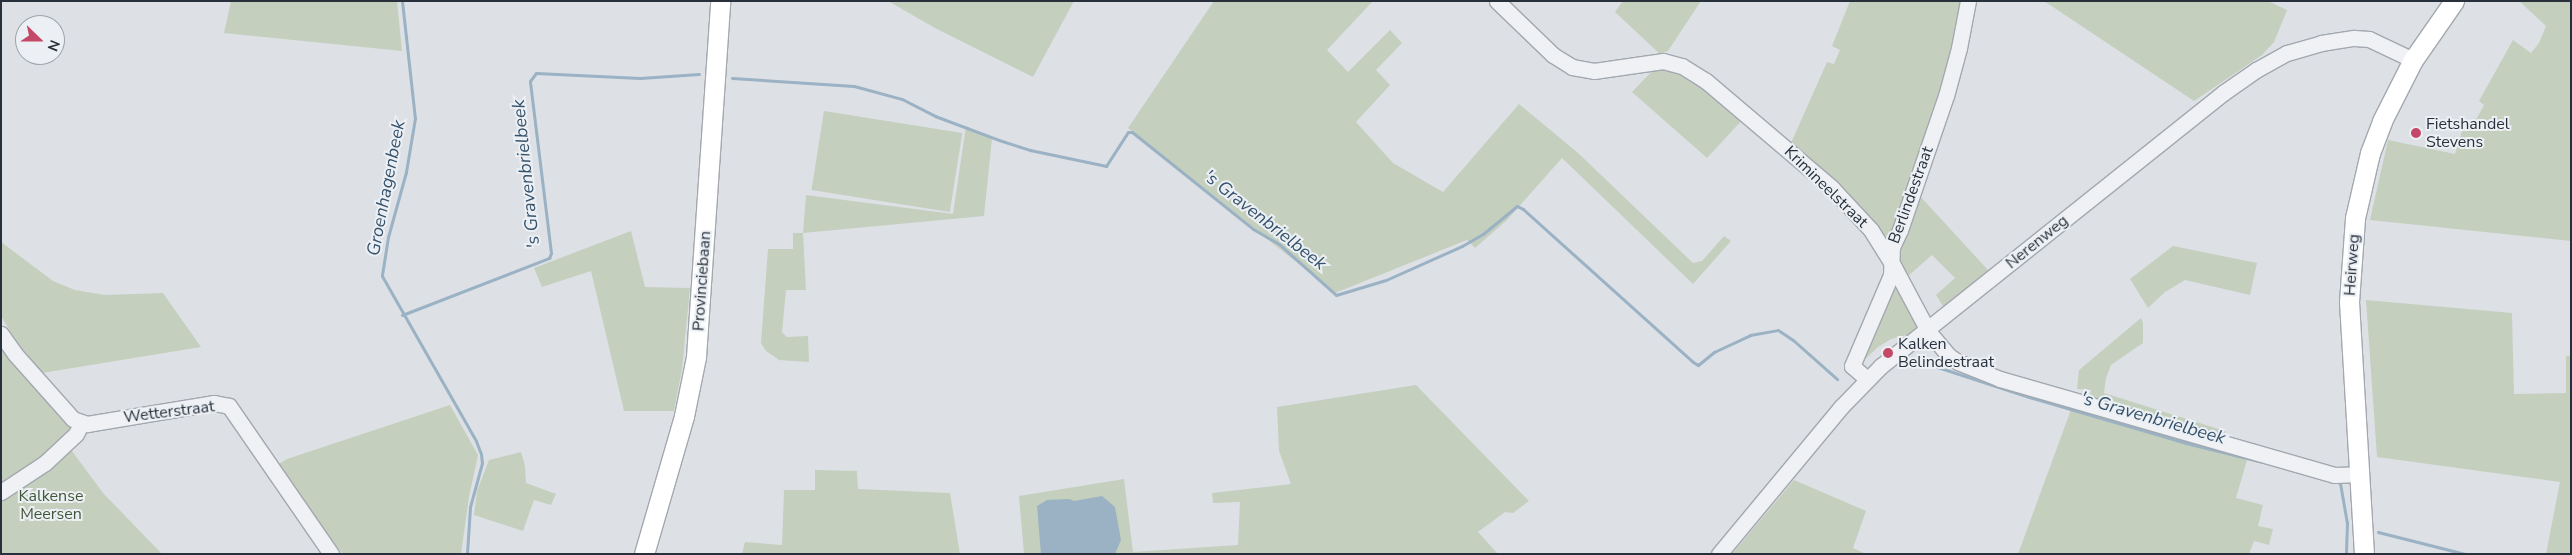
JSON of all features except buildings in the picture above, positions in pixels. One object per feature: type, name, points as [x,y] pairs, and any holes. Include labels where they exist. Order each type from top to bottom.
[{"type":"main road","name":"Provinciebaan","points":[[644,554],[684,416],[696,356],[720,1]]},
{"type":"main road","name":"Heirweg","points":[[2364,554],[2349,302],[2351,245],[2361,186],[2370,153],[2394,95],[2413,60],[2454,1]]},
{"type":"street","name":"Krimineelstraat","points":[[1497,1],[1553,55],[1572,67],[1594,71],[1663,61],[1682,66],[1706,81],[1832,188],[1871,230],[1890,259],[1928,330],[1949,356],[2000,379],[2335,475],[2360,474]]},
{"type":"street","name":"Berlindestraat","points":[[1867,379],[1852,366],[1891,275],[1890,259],[1892,248],[1900,230],[1946,96],[1959,48],[1968,1]]},
{"type":"street","name":"Nerenweg","points":[[1719,554],[1840,407],[1867,379],[2223,93],[2256,70],[2287,53],[2321,43],[2354,38],[2369,39],[2413,60]]},
{"type":"street","points":[[1,334],[14,354],[72,419],[82,422],[76,434],[45,463],[1,492]]},
{"type":"street","name":"Wetterstraat","points":[[82,422],[87,424],[214,403],[229,406],[331,554]]},
{"type":"green space","points":[[231,1],[397,1],[402,51],[224,33]]},
{"type":"green space","points":[[888,1],[1074,1],[1033,77],[935,28]]},
{"type":"green space","points":[[1214,1],[1373,1],[1327,50],[1348,72],[1390,30],[1402,43],[1376,70],[1390,85],[1356,122],[1393,163],[1443,192],[1519,104],[1577,152],[1693,263],[1702,261],[1724,236],[1731,241],[1693,284],[1562,158],[1507,220],[1475,248],[1467,240],[1335,293],[1128,128]]},
{"type":"green space","points":[[1623,1],[1701,1],[1668,51],[1660,54],[1615,12]]},
{"type":"green space","points":[[1850,1],[1964,1],[1955,51],[1893,237],[1883,235],[1850,197],[1791,143],[1827,62],[1834,64],[1840,50],[1832,46]]},
{"type":"green space","points":[[2044,1],[2268,1],[2287,10],[2274,42],[2262,55],[2194,101]]},
{"type":"green space","points":[[2519,1],[2571,1],[2571,241],[2370,220],[2388,140],[2455,154],[2465,122],[2473,125],[2484,105],[2479,101],[2513,40],[2531,53],[2539,43],[2546,26]]},
{"type":"green space","points":[[1656,67],[1664,67],[1690,76],[1744,118],[1707,158],[1632,92]]},
{"type":"green space","points":[[824,111],[962,133],[950,212],[811,190]]},
{"type":"green space","points":[[966,126],[992,138],[984,216],[803,233],[806,195],[953,214]]},
{"type":"green space","points":[[1919,195],[1988,270],[1945,309],[1936,295],[1955,278],[1932,255],[1907,277],[1893,258]]},
{"type":"green space","points":[[631,231],[645,287],[690,288],[682,369],[674,411],[624,411],[591,271],[542,287],[534,268]]},
{"type":"green space","points":[[793,233],[803,233],[806,290],[786,290],[782,332],[787,337],[808,336],[809,362],[779,360],[766,351],[761,343],[768,249],[793,249]]},
{"type":"green space","points":[[1,242],[53,281],[75,290],[105,295],[163,293],[201,347],[42,373],[19,346],[1,316]]},
{"type":"green space","points":[[2173,246],[2257,263],[2250,295],[2185,280],[2165,292],[2148,308],[2130,279]]},
{"type":"green space","points":[[1893,274],[1920,325],[1910,334],[1891,339],[1878,347],[1858,366]]},
{"type":"green space","points":[[2366,300],[2512,313],[2514,394],[2566,393],[2566,356],[2571,356],[2571,554],[2546,554],[2560,482],[2377,457]]},
{"type":"green space","points":[[2141,318],[2143,323],[2143,343],[2111,365],[2106,378],[2104,393],[2225,431],[2225,437],[2089,399],[2091,390],[2077,389],[2079,370]]},
{"type":"green space","name":"Kalkense Meersen","points":[[1,341],[80,434],[69,447],[103,493],[162,554],[1,554]]},
{"type":"green space","points":[[1416,385],[1529,501],[1513,513],[1505,512],[1478,532],[1498,554],[1024,554],[1019,496],[1124,479],[1133,552],[1238,545],[1240,502],[1213,503],[1212,493],[1291,484],[1279,451],[1277,407]]},
{"type":"green space","points":[[450,405],[478,455],[469,497],[461,554],[343,554],[312,515],[279,464],[287,459]]},
{"type":"green space","points":[[2072,407],[2247,460],[2236,498],[2263,505],[2258,526],[2273,529],[2269,545],[2254,541],[2249,554],[2018,554]]},
{"type":"green space","points":[[521,452],[525,466],[526,483],[556,494],[551,505],[534,500],[523,531],[474,515],[477,491],[489,460]]},
{"type":"green space","points":[[815,470],[857,471],[858,489],[950,493],[960,554],[742,554],[745,542],[782,545],[784,490],[815,490]]},
{"type":"green space","points":[[1794,480],[1866,511],[1853,548],[1866,554],[1732,554]]},
{"type":"water","points":[[1102,496],[1115,507],[1121,540],[1115,554],[1041,554],[1037,506],[1047,500],[1069,499],[1074,501]]},
{"type":"waterway","name":"Groenhagenbeek","points":[[402,1],[415,118],[406,172],[388,237],[382,276],[476,441],[481,454],[482,463],[470,507],[467,554]]},
{"type":"waterway","name":"'s Gravenbrielbeek","points":[[402,315],[549,258],[551,253],[530,81],[536,73],[640,78],[699,74]]},
{"type":"waterway","name":"'s Gravenbrielbeek","points":[[732,78],[854,86],[902,99],[935,116],[1030,150],[1106,166],[1128,132],[1132,132],[1253,229],[1279,244],[1336,295],[1386,280],[1462,246],[1483,234],[1517,206],[1523,209],[1698,365],[1714,352],[1750,335],[1778,330],[1793,340],[1837,379]]},
{"type":"waterway","name":"'s Gravenbrielbeek","points":[[1916,360],[2029,397],[2186,443],[2263,462]]},
{"type":"waterway","name":"'s Gravenbrielbeek","points":[[2335,481],[2340,483],[2347,523],[2346,554]]},
{"type":"waterway","name":"'s Gravenbrielbeek","points":[[2378,532],[2465,554]]},
{"type":"place","name":"Fietshandel Stevens","points":[[2416,133]]},
{"type":"place","name":"Kalken Belindestraat","points":[[1888,353]]}]
